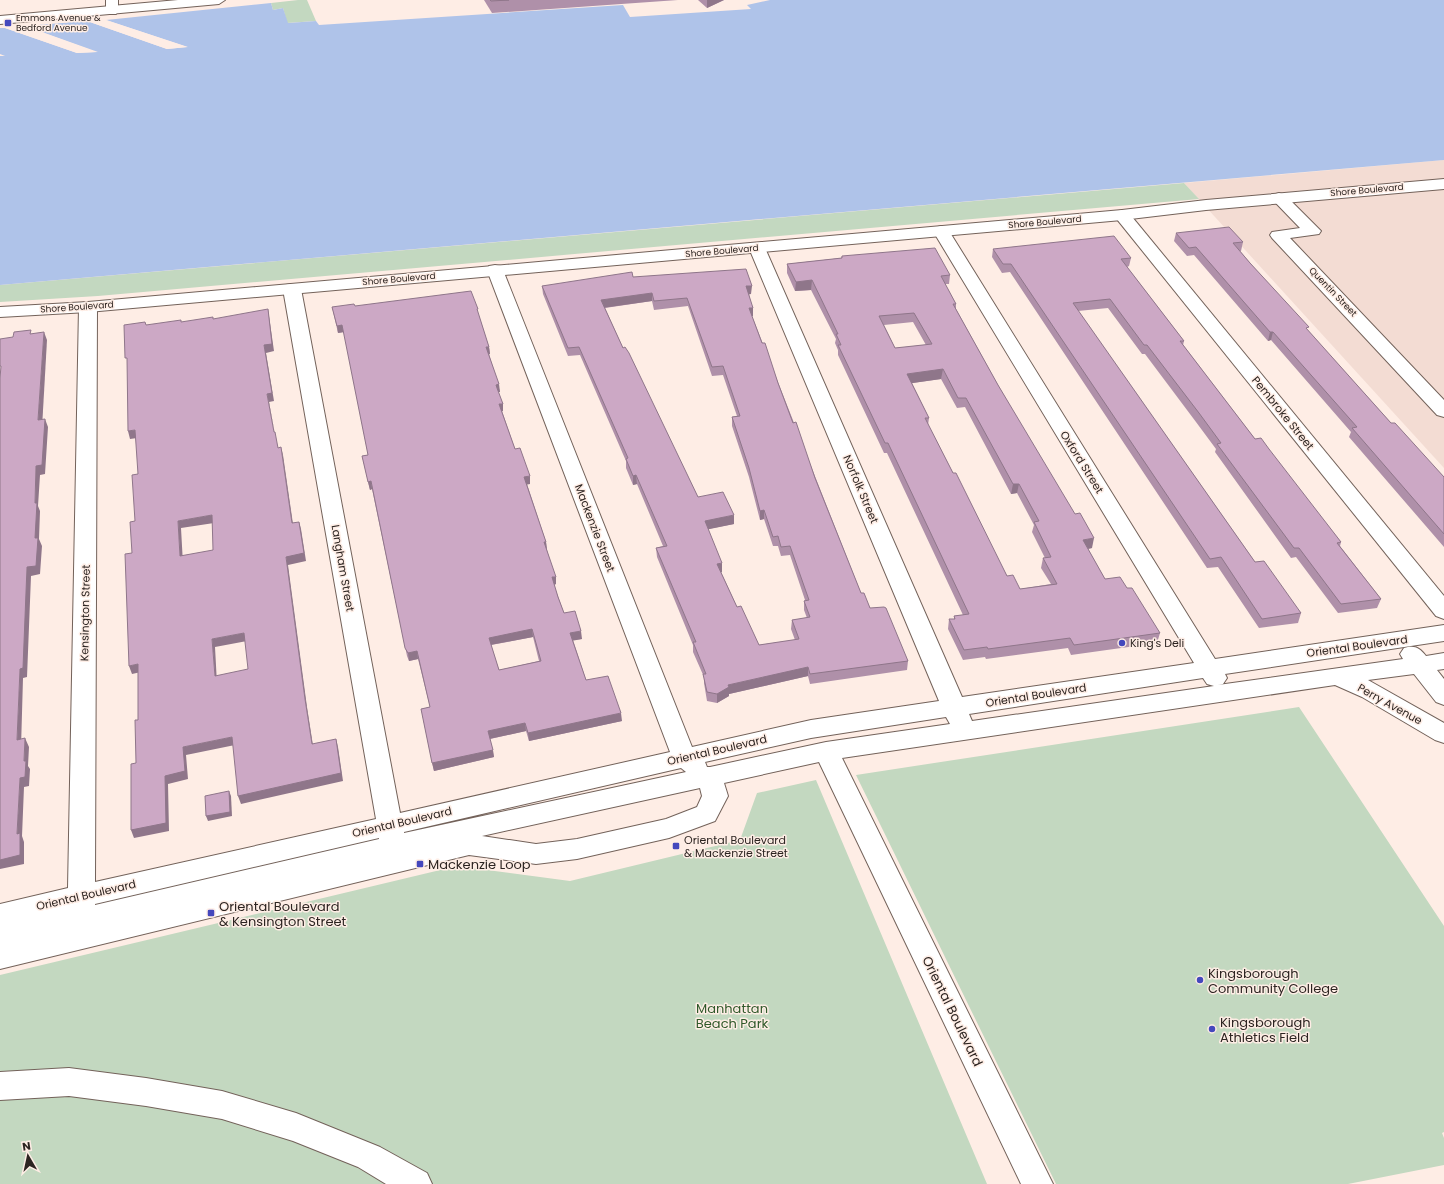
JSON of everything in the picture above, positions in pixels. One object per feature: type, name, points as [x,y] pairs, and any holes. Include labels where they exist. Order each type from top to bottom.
[{"type":"street","points":[[0,20],[132,0]]},
{"type":"street","points":[[0,11],[112,4],[219,0]]},
{"type":"street","name":"Shore Boulevard","points":[[0,312],[88,307],[757,248],[1122,215],[1279,198],[1444,184]]},
{"type":"street","name":"Quentin Street","points":[[1279,198],[1313,231],[1278,235],[1444,411]]},
{"type":"street","name":"Pembroke Street","points":[[1122,215],[1444,612]]},
{"type":"street","name":"Oxford Street","points":[[941,231],[1224,693]]},
{"type":"street","name":"Norfolk Street","points":[[757,248],[964,731]]},
{"type":"street","name":"Mackenzie Street","points":[[495,270],[684,757]]},
{"type":"street","name":"Langham Street","points":[[292,289],[391,836]]},
{"type":"street","name":"Kensington Street","points":[[82,908],[88,307]]},
{"type":"street","name":"Oriental Boulevard","points":[[0,938],[82,908],[391,836],[684,757],[811,729],[1444,633]]},
{"type":"street","points":[[1401,639],[1444,696]]},
{"type":"street","name":"Oriental Boulevard","points":[[391,836],[709,776],[826,751],[1444,661]]},
{"type":"street","name":"Perry Avenue","points":[[1336,676],[1370,691],[1444,734]]},
{"type":"street","name":"Oriental Boulevard","points":[[826,751],[1037,1184]]},
{"type":"street","points":[[0,957],[469,845],[536,854],[577,849],[675,827],[706,814],[715,796],[709,776],[684,757]]},
{"type":"street","name":"Oriental Boulevard","points":[[0,915],[82,908]]},
{"type":"street","points":[[0,1086],[69,1082],[222,1104],[296,1127],[369,1158],[416,1184]]},
{"type":"shaded area","points":[[1444,160],[1444,468],[1184,183]]},
{"type":"green space","points":[[307,0],[316,21],[287,23],[283,8],[273,10],[271,3]]},
{"type":"green space","points":[[1184,183],[1199,199],[98,296],[0,302],[0,285]]},
{"type":"green space","name":"Kingsborough Athletics Field","points":[[1299,707],[1444,926],[1444,1132],[1442,1133],[1444,1138],[1444,1165],[1348,1184],[1056,1184],[856,775]]},
{"type":"green space","name":"Manhattan Beach Park","points":[[816,780],[987,1184],[0,1184],[0,975],[457,866],[570,881],[740,840],[757,793]]},
{"type":"water","points":[[770,0],[1444,0],[1444,160],[0,285],[0,56],[5,56],[0,54],[0,28],[5,28],[77,53],[96,52],[25,26],[87,21],[167,49],[187,47],[106,20],[271,3],[273,10],[283,8],[288,23],[316,21],[319,25],[623,5],[630,17],[751,9],[747,5]]},
{"type":"pier","points":[[104,20],[188,47],[167,49],[87,21],[92,21],[168,47],[178,46]]},
{"type":"pier","points":[[23,26],[98,52],[77,53],[5,28],[10,27],[78,51],[88,50]]},
{"type":"building","points":[[1229,227],[1243,242],[1233,243],[1250,263],[1309,327],[1306,328],[1391,423],[1395,423],[1444,477],[1444,534],[1352,428],[1357,427],[1273,332],[1270,332],[1196,247],[1189,248],[1176,233]]},
{"type":"building","points":[[1114,236],[1131,258],[1121,259],[1184,341],[1180,341],[1255,439],[1261,438],[1341,542],[1337,543],[1381,599],[1341,604],[1299,548],[1294,548],[1217,444],[1221,443],[1199,413],[1147,345],[1144,345],[1110,299],[1073,303],[1255,562],[1264,561],[1301,613],[1262,619],[1221,557],[1210,559],[1011,264],[1003,264],[993,249]]},
{"type":"building","points":[[935,248],[950,275],[941,276],[956,304],[953,304],[998,385],[1075,514],[1080,513],[1094,538],[1083,540],[1105,579],[1120,577],[1127,588],[1132,588],[1160,633],[1074,645],[1070,638],[988,649],[987,647],[964,650],[949,619],[955,619],[954,616],[969,614],[888,443],[885,443],[838,345],[841,345],[836,334],[838,334],[812,280],[796,282],[787,264],[842,258],[842,256]],"holes":[[[914,313],[932,344],[895,348],[879,316]],[[943,369],[958,398],[966,398],[1013,484],[1019,484],[1039,521],[1034,522],[1051,557],[1043,558],[1057,584],[1020,589],[1013,575],[1007,576],[956,473],[953,473],[925,418],[929,418],[907,374]]]},
{"type":"building","points":[[746,269],[752,286],[746,286],[753,308],[749,308],[762,343],[765,343],[793,423],[796,422],[815,478],[861,593],[864,593],[870,608],[886,608],[908,661],[810,674],[808,667],[728,685],[729,687],[717,694],[707,692],[703,674],[706,674],[693,642],[696,642],[656,548],[667,546],[636,475],[633,476],[626,459],[628,458],[579,347],[568,348],[542,286],[632,272],[633,277]],"holes":[[[652,293],[654,301],[687,298],[712,367],[723,366],[740,416],[732,417],[749,468],[760,511],[764,510],[773,537],[778,536],[781,547],[790,546],[809,600],[804,601],[810,617],[792,620],[799,639],[759,645],[741,606],[737,607],[717,564],[722,563],[705,521],[734,515],[723,492],[698,497],[629,353],[625,347],[623,348],[601,300]]]},
{"type":"building","points":[[471,291],[489,347],[486,347],[499,384],[496,385],[503,404],[499,404],[515,449],[520,448],[530,476],[524,477],[556,577],[552,577],[558,597],[564,613],[575,611],[581,631],[570,633],[586,680],[608,676],[621,713],[528,733],[525,723],[488,731],[493,750],[432,763],[421,709],[430,707],[417,651],[408,653],[405,648],[371,481],[368,482],[362,456],[368,455],[342,325],[337,326],[332,307],[354,304],[355,306]],"holes":[[[532,629],[541,661],[499,670],[489,638]]]},
{"type":"building","points":[[268,309],[272,344],[264,345],[272,393],[267,394],[278,448],[281,447],[292,523],[299,522],[304,553],[286,557],[312,744],[336,739],[341,773],[238,796],[232,737],[183,747],[185,771],[165,776],[166,823],[131,830],[131,764],[136,763],[135,720],[138,720],[138,664],[129,666],[125,554],[132,553],[130,522],[135,521],[132,475],[138,474],[135,430],[128,431],[127,358],[125,358],[124,325],[145,322],[146,325],[181,320],[181,322],[213,317],[213,319]],"holes":[[[212,515],[213,550],[180,556],[178,521]],[[244,633],[248,669],[215,676],[212,639]]]},
{"type":"building","points":[[31,330],[30,334],[44,332],[38,420],[45,419],[42,465],[36,466],[35,503],[37,503],[35,538],[38,538],[36,566],[27,567],[23,668],[20,669],[17,740],[25,738],[24,761],[26,761],[25,777],[20,778],[17,834],[20,833],[20,855],[0,860],[0,339],[13,337],[14,332]]},
{"type":"building","points":[[229,791],[230,812],[206,816],[205,796]]},
{"type":"place","name":"Emmons Avenue & Bedford Avenue","points":[[8,23]]},
{"type":"place","name":"King's Deli","points":[[1122,643]]},
{"type":"place","name":"Oriental Boulevard & Mackenzie Street","points":[[676,846]]},
{"type":"place","name":"Mackenzie Loop","points":[[420,864]]},
{"type":"place","name":"Oriental Boulevard & Kensington Street","points":[[211,913]]},
{"type":"place","name":"Kingsborough Community College","points":[[1200,980]]},
{"type":"place","name":"Kingsborough Athletics Field","points":[[1212,1029]]}]
